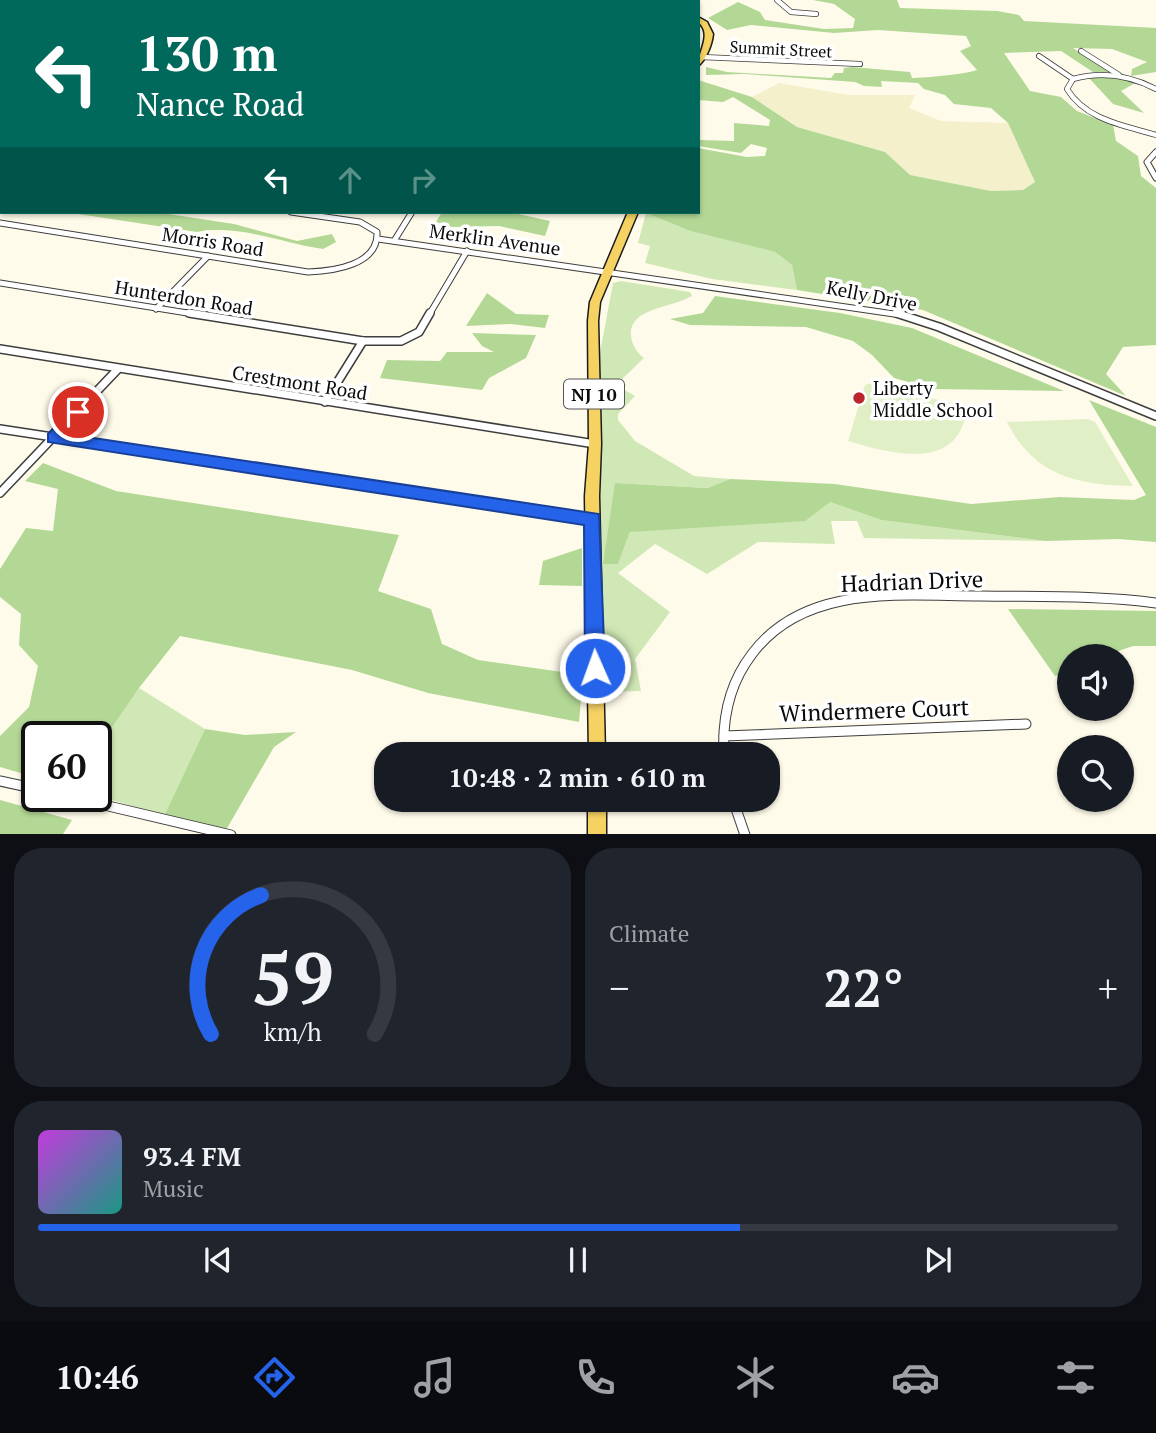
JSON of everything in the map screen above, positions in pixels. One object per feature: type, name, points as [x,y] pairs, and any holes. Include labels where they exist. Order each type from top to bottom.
[{"type":"main road","points":[[700,21],[711,30],[700,61]]},
{"type":"main road","name":"NJ 10","points":[[597,742],[592,519],[595,444],[593,321],[596,302],[607,270],[632,214]]},
{"type":"main road","points":[[597,812],[597,834]]},
{"type":"street","points":[[777,0],[791,12],[816,14]]},
{"type":"street","points":[[1082,51],[1121,76],[1156,89]]},
{"type":"street","points":[[1039,56],[1073,79]]},
{"type":"street","name":"Summit Street","points":[[700,61],[860,64]]},
{"type":"street","points":[[1121,76],[1095,75],[1073,79],[1067,86],[1068,92],[1083,108],[1156,135]]},
{"type":"street","points":[[1156,152],[1147,162],[1156,178]]},
{"type":"street","points":[[305,214],[356,221],[373,228],[378,239]]},
{"type":"street","points":[[394,241],[411,214]]},
{"type":"street","name":"Morris Road","points":[[0,223],[208,257],[320,272],[358,262],[372,251],[378,239]]},
{"type":"street","name":"Merklin Avenue","points":[[378,239],[607,270]]},
{"type":"street","name":"Hunterdon Road","points":[[0,283],[363,341],[389,342],[415,335],[467,251]]},
{"type":"street","points":[[156,309],[208,257]]},
{"type":"street","name":"Kelly Drive","points":[[607,270],[892,312],[939,327],[1156,414]]},
{"type":"street","points":[[324,402],[363,341]]},
{"type":"street","name":"Crestmont Road","points":[[0,349],[117,370],[595,444]]},
{"type":"street","points":[[0,493],[117,370]]},
{"type":"street","points":[[0,429],[592,519]]},
{"type":"street","name":"Hadrian Drive","points":[[724,742],[725,711],[734,681],[751,654],[778,626],[816,606],[866,597],[895,596],[1111,597],[1156,603]]},
{"type":"street","name":"Windermere Court","points":[[724,736],[1026,724]]},
{"type":"street","points":[[0,781],[21,786]]},
{"type":"street","points":[[112,807],[227,834]]},
{"type":"street","points":[[737,812],[745,834]]},
{"type":"shaded area","points":[[779,83],[848,95],[915,95],[909,108],[941,121],[1008,123],[1035,182],[1023,190],[991,191],[910,175],[885,152],[797,127],[752,97]]},
{"type":"green space","points":[[813,0],[897,0],[900,8],[997,11],[1019,15],[1024,21],[1156,28],[1156,72],[1131,76],[1132,69],[1147,62],[1112,49],[1073,48],[1110,72],[1093,72],[1061,51],[1004,53],[1030,91],[1061,97],[1077,111],[1113,125],[1116,141],[1138,156],[1141,176],[1156,188],[1156,345],[1123,347],[1106,374],[1126,396],[923,310],[797,290],[792,265],[775,252],[690,231],[648,214],[700,214],[700,148],[747,157],[765,156],[767,148],[751,144],[741,153],[700,146],[700,140],[734,141],[734,123],[769,126],[770,120],[733,97],[723,102],[700,100],[700,81],[752,97],[797,127],[885,152],[910,175],[991,191],[1023,190],[1035,182],[1008,123],[991,108],[954,104],[945,95],[924,89],[918,83],[881,81],[882,87],[864,86],[855,82],[745,74],[706,75],[706,67],[727,72],[831,78],[835,73],[843,73],[844,68],[852,67],[910,72],[912,78],[977,70],[960,51],[971,46],[966,36],[878,30],[834,33],[751,25],[727,30],[708,18],[738,2],[760,12],[765,20],[824,29],[853,28],[855,19],[834,4]]},
{"type":"green space","points":[[1112,77],[1137,82],[1121,91],[1144,113],[1113,104],[1089,78]]},
{"type":"green space","points":[[78,214],[169,214],[234,224],[297,241],[332,234],[336,242],[323,249],[244,232],[197,232]]},
{"type":"green space","points":[[441,214],[518,214],[550,221],[545,236],[499,226],[452,227],[436,222]]},
{"type":"green space","points":[[646,214],[648,214],[690,231],[775,252],[792,265],[797,290],[712,279],[645,263],[650,246],[638,243]]},
{"type":"green space","points":[[621,281],[690,292],[692,296],[650,311],[638,318],[631,328],[636,350],[644,358],[620,381],[626,385],[623,389],[635,396],[618,414],[618,420],[635,441],[694,476],[730,479],[709,488],[615,483],[618,564],[630,532],[830,502],[881,520],[1046,541],[864,538],[857,521],[831,521],[835,544],[758,542],[707,574],[655,544],[618,573],[670,612],[635,659],[641,691],[601,692],[597,560],[601,479],[600,353],[613,283]]},
{"type":"green space","points":[[487,293],[516,314],[549,315],[545,328],[511,324],[466,326]]},
{"type":"green space","points":[[715,296],[840,313],[912,328],[1064,391],[933,389],[894,378],[872,355],[853,341],[806,327],[690,325],[670,319],[703,313]]},
{"type":"green space","points":[[472,333],[536,335],[526,358],[489,378],[482,390],[380,378],[387,360],[440,361],[447,352],[494,352],[482,346]]},
{"type":"green space","points":[[871,383],[967,407],[962,428],[952,442],[938,450],[921,454],[884,450],[848,441],[865,385]]},
{"type":"green space","points":[[1089,400],[1156,427],[1156,542],[1118,539],[1046,541],[881,520],[830,502],[805,521],[630,532],[618,564],[603,564],[615,483],[708,488],[730,479],[835,484],[971,504],[1060,497],[1134,500],[1146,495]]},
{"type":"green space","points":[[1088,419],[1095,422],[1133,486],[1093,483],[1059,474],[1030,455],[1007,422]]},
{"type":"green space","points":[[43,463],[116,491],[399,535],[378,591],[431,609],[442,644],[478,660],[583,675],[579,722],[428,693],[352,670],[180,636],[112,728],[112,721],[21,721],[21,773],[0,767],[0,736],[29,707],[38,666],[19,645],[21,614],[0,597],[0,569],[26,528],[53,531],[58,489],[25,481]]},
{"type":"green space","points":[[582,548],[582,586],[539,585],[543,561]]},
{"type":"green space","points":[[1008,609],[1156,611],[1156,646],[1057,644],[1055,676]]},
{"type":"green space","points":[[139,688],[205,729],[164,816],[112,800],[112,728]]},
{"type":"green space","points":[[205,729],[245,735],[296,732],[274,747],[226,830],[164,816]]},
{"type":"green space","points":[[0,800],[21,806],[21,812],[43,812],[72,820],[63,834],[0,834]]},
{"type":"place","name":"Liberty Middle School","points":[[859,398]]},
{"type":"route","points":[[78,412],[54,438],[592,519],[595,668]]}]
